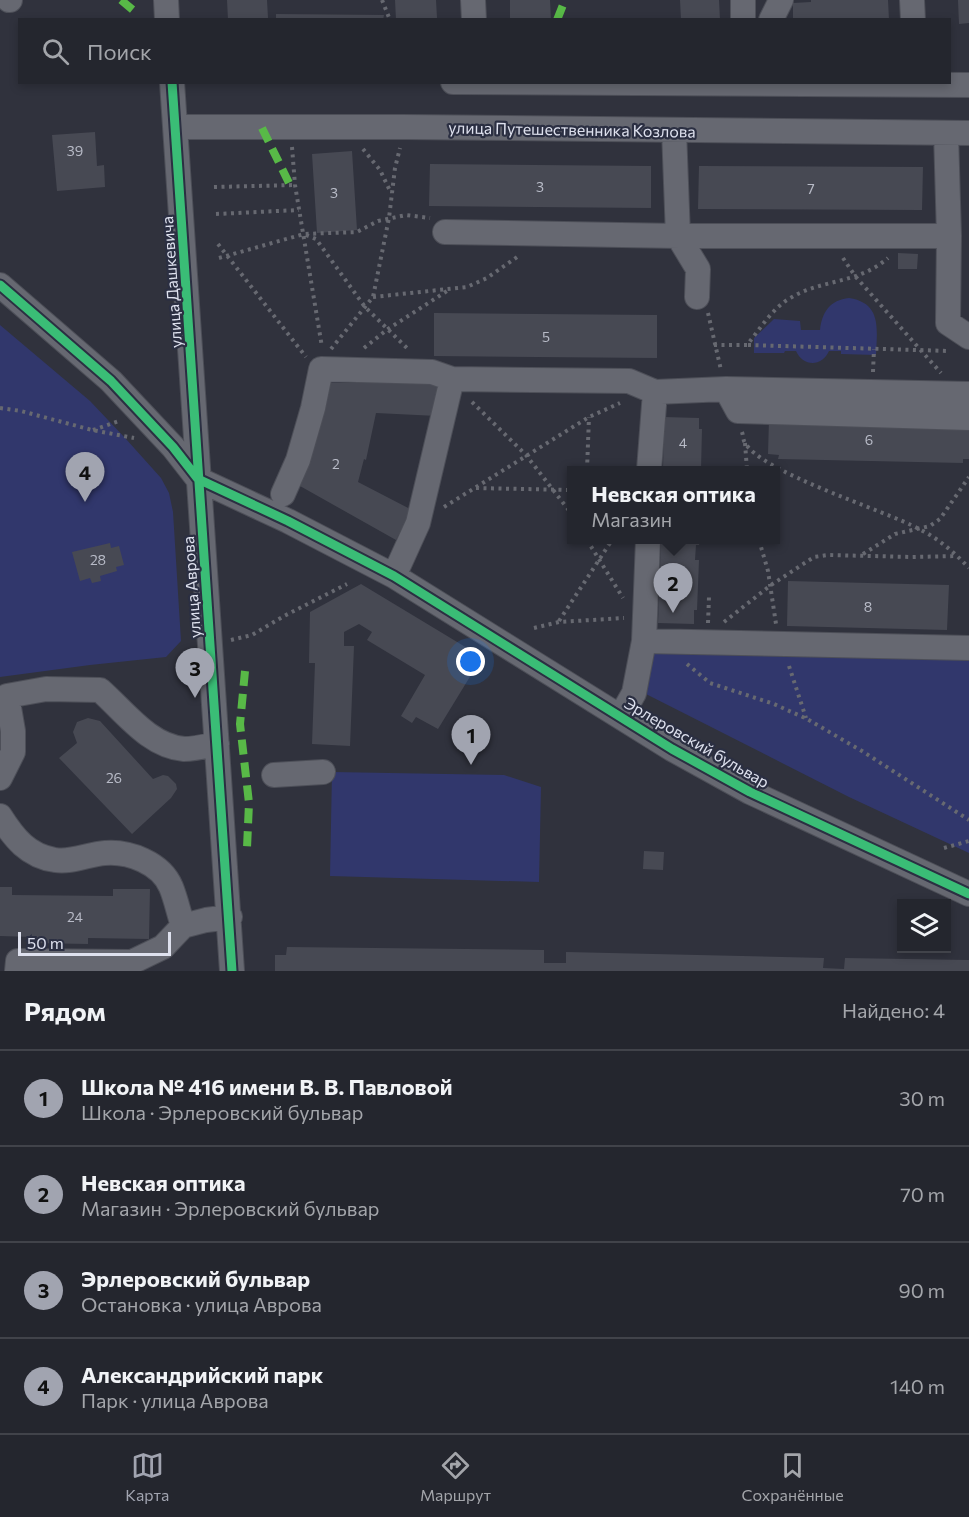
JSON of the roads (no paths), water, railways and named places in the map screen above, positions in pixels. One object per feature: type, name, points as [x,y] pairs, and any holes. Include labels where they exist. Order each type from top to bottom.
[{"type":"street","points":[[165,0],[167,18]]},
{"type":"street","points":[[473,0],[474,18]]},
{"type":"street","points":[[743,0],[743,18]]},
{"type":"street","points":[[772,18],[781,0]]},
{"type":"street","points":[[912,0],[913,18]]},
{"type":"street","name":"улица Дашкевича","points":[[172,84],[197,428],[198,479]]},
{"type":"street","points":[[914,84],[969,85]]},
{"type":"street","name":"улица Путешественника Козлова","points":[[175,127],[957,133]]},
{"type":"street","points":[[674,130],[678,236],[698,269],[697,297]]},
{"type":"street","points":[[957,133],[949,236],[948,323],[963,344]]},
{"type":"street","points":[[445,232],[678,236],[949,236]]},
{"type":"street","points":[[0,285],[111,381],[173,447],[198,479]]},
{"type":"street","points":[[283,494],[298,460],[327,366],[442,376],[629,381],[655,392],[726,389],[964,394]]},
{"type":"street","points":[[394,576],[418,523],[442,376]]},
{"type":"street","points":[[726,389],[738,411],[969,418]]},
{"type":"street","points":[[650,466],[655,392]]},
{"type":"street","name":"Эрлеровский бульвар","points":[[198,479],[288,521],[394,576],[672,749],[750,792],[969,894]]},
{"type":"street","name":"улица Аврова","points":[[198,479],[217,744],[236,850],[230,917],[232,971]]},
{"type":"street","points":[[621,716],[634,693],[648,544]]},
{"type":"street","points":[[641,625],[670,642],[969,648]]},
{"type":"street","points":[[0,778],[13,752],[13,731],[7,696],[45,688],[100,690],[153,739],[168,746],[187,749],[217,744]]},
{"type":"street","points":[[274,775],[323,772]]},
{"type":"street","points":[[0,816],[20,845],[39,856],[57,861],[106,852],[145,860],[171,885],[183,926]]},
{"type":"street","points":[[17,971],[18,961],[132,962],[163,946],[183,926],[230,917]]},
{"type":"place","name":"Александрийский парк","points":[[85,502]]},
{"type":"place","name":"Невская оптика","points":[[673,613]]},
{"type":"place","name":"Эрлеровский бульвар","points":[[195,698]]},
{"type":"place","name":"Школа № 416 имени В. В. Павловой","points":[[471,765]]}]
